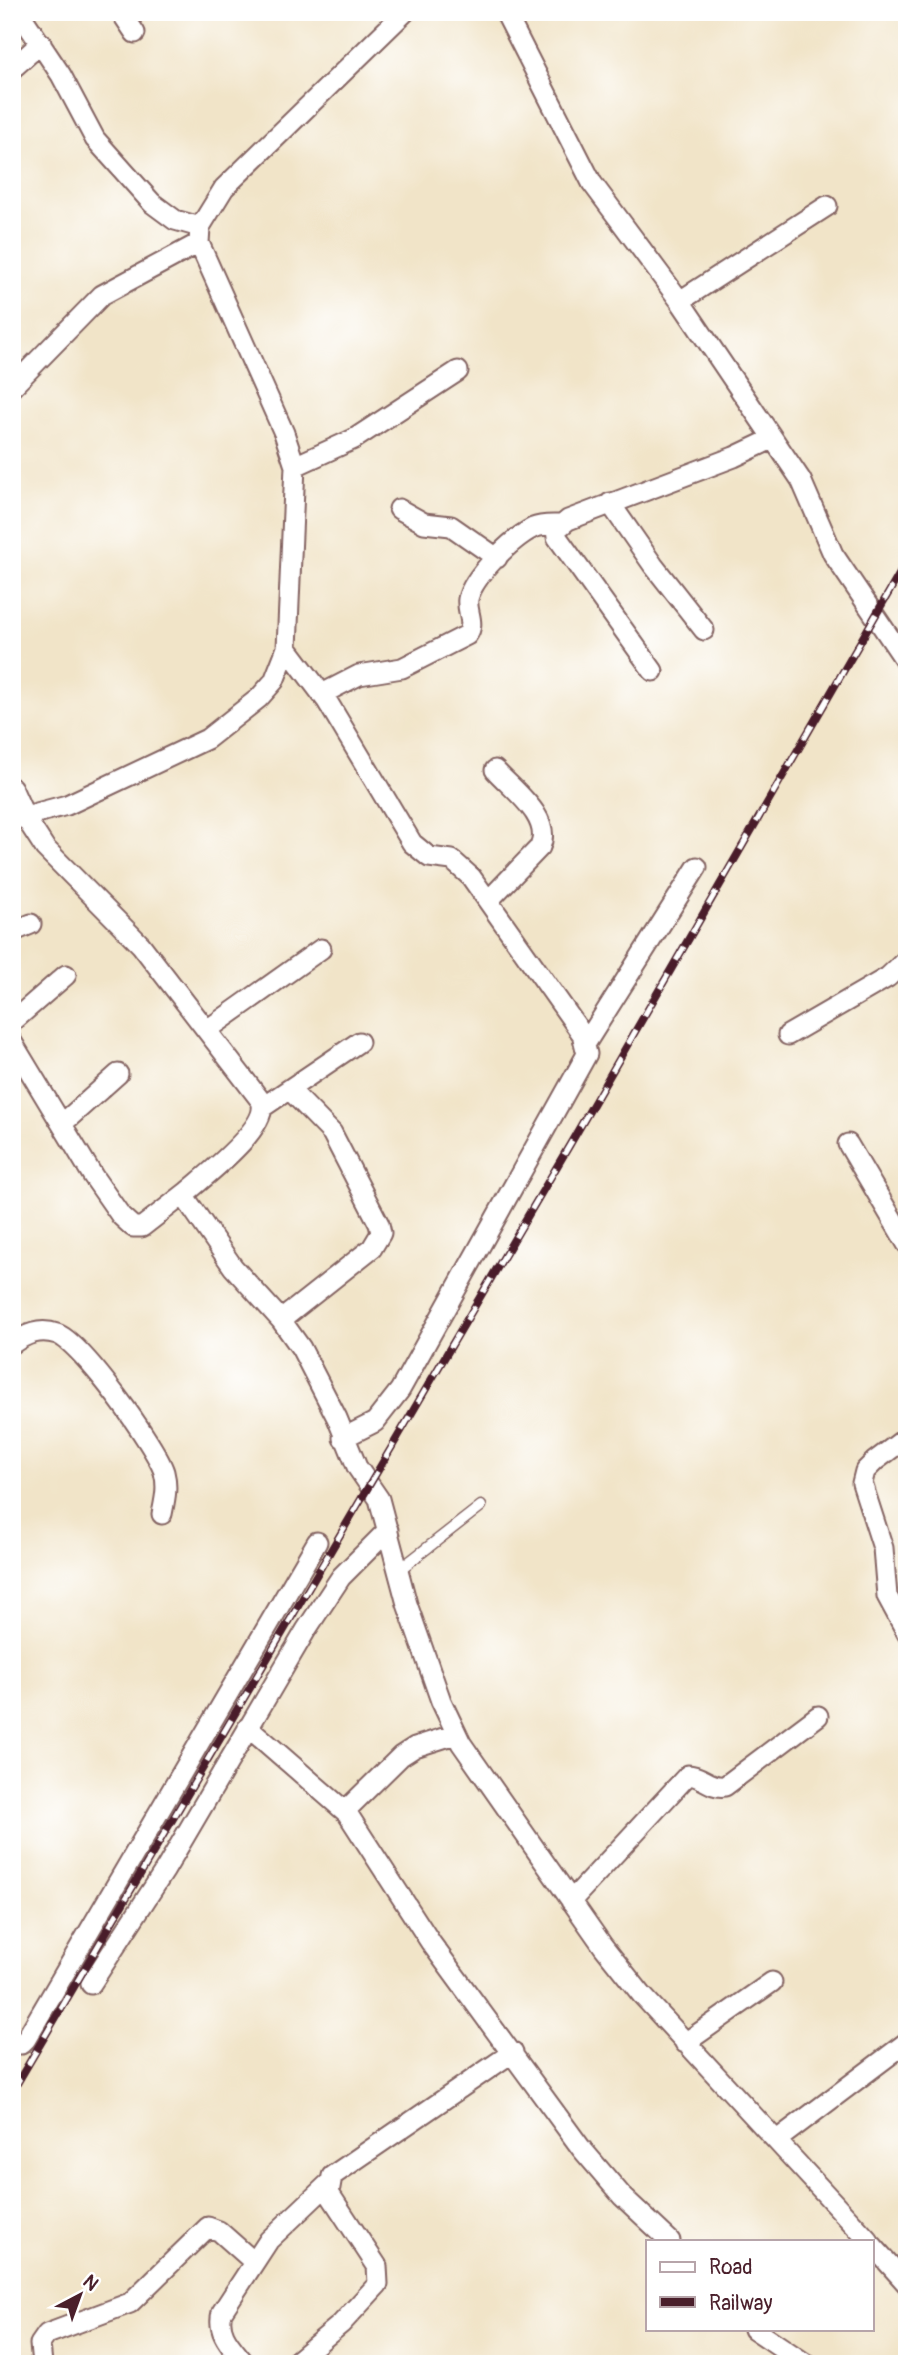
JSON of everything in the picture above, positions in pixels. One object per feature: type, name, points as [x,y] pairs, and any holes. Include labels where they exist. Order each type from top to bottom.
[{"type":"street","points":[[19,12],[41,43],[95,139],[164,212],[200,235],[284,433],[295,466],[287,648],[274,681],[259,698],[207,739],[67,805],[19,818]]},
{"type":"street","points":[[121,12],[135,33]]},
{"type":"street","points":[[13,385],[102,295],[200,235],[224,188],[405,12]]},
{"type":"street","points":[[505,12],[592,183],[680,301],[801,480],[833,554],[907,663]]},
{"type":"street","points":[[12,69],[41,43]]},
{"type":"street","points":[[680,301],[827,206]]},
{"type":"street","points":[[295,466],[354,439],[458,371]]},
{"type":"street","points":[[322,694],[359,676],[402,668],[467,635],[472,624],[467,601],[470,593],[497,558],[536,527],[560,525],[610,503],[734,457],[772,439]]},
{"type":"street","points":[[610,503],[653,565],[704,629]]},
{"type":"street","points":[[399,509],[424,523],[451,526],[497,558]]},
{"type":"street","points":[[560,525],[556,530],[557,537],[653,671]]},
{"type":"street","points":[[287,648],[322,694],[412,843],[429,857],[442,857],[459,864],[489,900],[586,1043],[587,1054],[506,1194],[491,1230],[400,1390],[375,1422],[344,1438]]},
{"type":"street","points":[[489,900],[540,847],[544,838],[541,821],[495,770]]},
{"type":"street","points":[[12,788],[19,818],[56,862],[130,933],[207,1030],[263,1107]]},
{"type":"street","points":[[586,1043],[697,867]]},
{"type":"street","points":[[12,932],[31,925]]},
{"type":"street","points":[[207,1030],[321,949]]},
{"type":"street","points":[[788,1035],[888,977],[907,959]]},
{"type":"street","points":[[12,1022],[66,975]]},
{"type":"street","points":[[12,1042],[115,1208],[134,1227],[142,1227],[187,1192],[243,1141],[261,1117],[263,1107],[359,1042]]},
{"type":"street","points":[[62,1124],[118,1074]]},
{"type":"street","points":[[281,1320],[372,1248],[381,1233],[379,1224],[331,1133],[290,1090]]},
{"type":"street","points":[[848,1144],[907,1244]]},
{"type":"street","points":[[187,1192],[187,1203],[216,1245],[281,1320],[315,1373],[356,1467],[379,1499],[398,1570],[441,1701],[456,1734],[603,1947],[685,2043],[867,2240]]},
{"type":"street","points":[[12,1344],[33,1332],[46,1331],[72,1342],[128,1413],[159,1460],[167,1489],[163,1514]]},
{"type":"street","points":[[907,1437],[865,1471],[863,1483],[883,1548],[887,1596],[907,1633]]},
{"type":"street","points":[[91,1984],[165,1870],[278,1673],[341,1577],[388,1530]]},
{"type":"street","points":[[12,2044],[21,2044],[26,2039],[317,1542]]},
{"type":"street","points":[[570,1900],[688,1775],[697,1776],[715,1786],[725,1786],[818,1716]]},
{"type":"street","points":[[248,1727],[345,1811],[431,1943],[600,2172],[669,2240]]},
{"type":"street","points":[[345,1811],[401,1756],[415,1747],[456,1734]]},
{"type":"street","points":[[685,2043],[772,1982]]},
{"type":"street","points":[[777,2140],[907,2042]]},
{"type":"street","points":[[245,2364],[225,2338],[219,2322],[222,2312],[278,2229],[328,2184],[340,2169],[513,2052]]},
{"type":"street","points":[[293,2364],[341,2324],[378,2284],[377,2266],[328,2193],[328,2184]]},
{"type":"street","points":[[42,2364],[40,2344],[47,2334],[130,2303],[208,2227],[219,2231],[254,2262]]},
{"type":"street","points":[[874,2247],[907,2284]]},
{"type":"street","points":[[755,2330],[806,2364]]},
{"type":"lane","points":[[398,1570],[481,1506]]},
{"type":"railway","points":[[12,2092],[569,1146],[907,561]]}]
